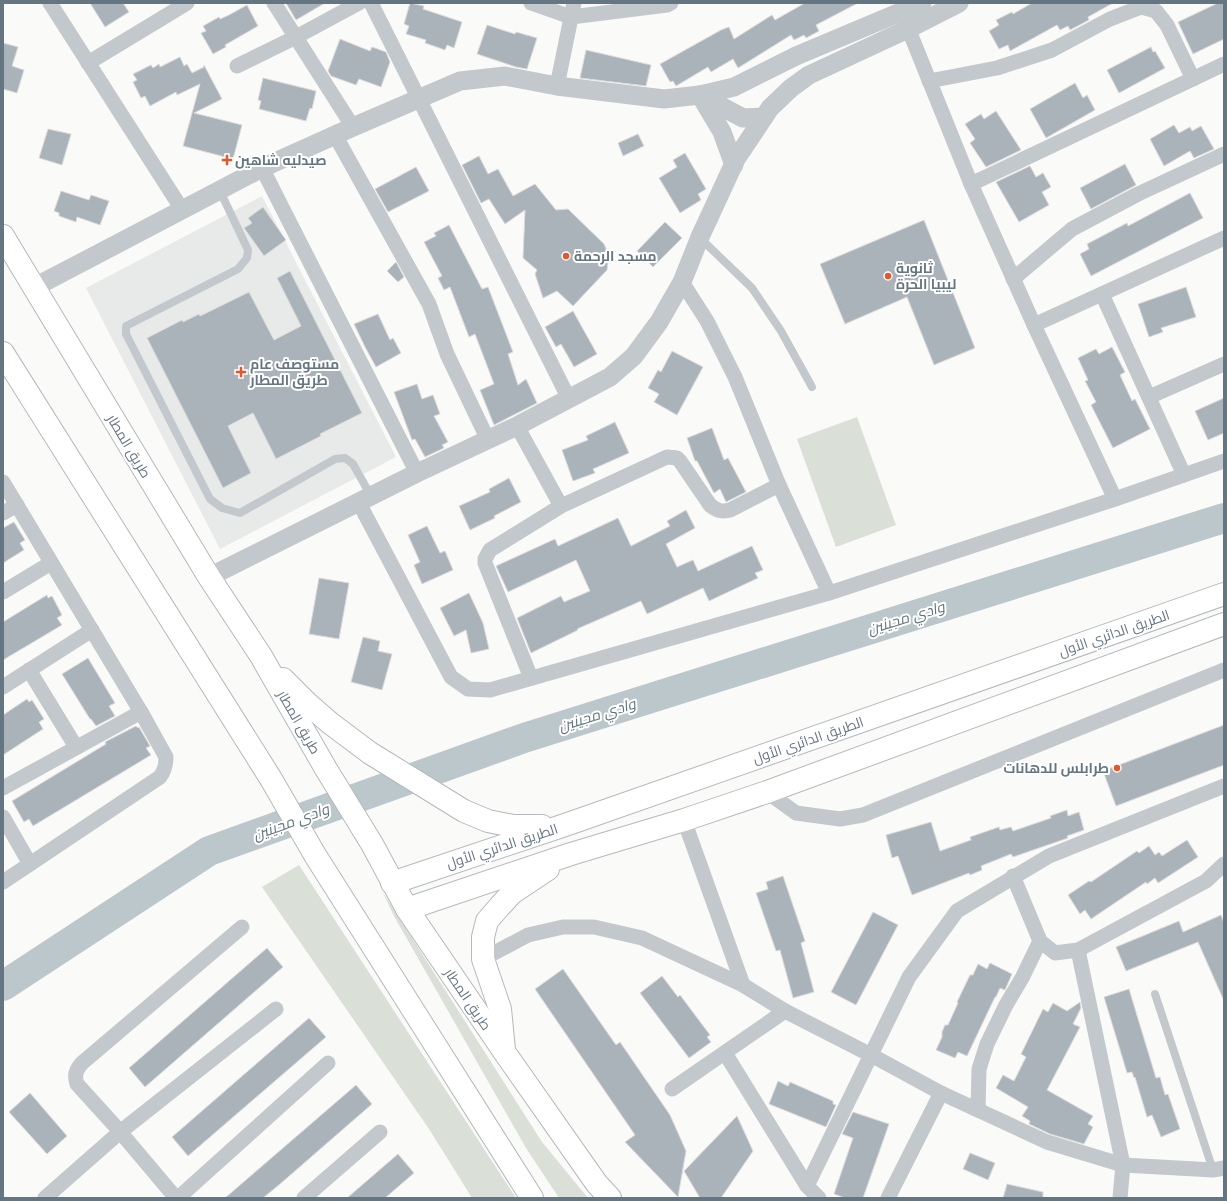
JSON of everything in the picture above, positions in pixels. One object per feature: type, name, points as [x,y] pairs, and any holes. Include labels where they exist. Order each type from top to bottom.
[{"type":"highway","name":"طريق المطار","points":[[3,236],[209,577],[261,656],[326,769],[372,844],[407,909],[596,1184],[610,1198]]},
{"type":"highway","points":[[3,353],[271,779],[315,855],[532,1198]]},
{"type":"highway","name":"الطريق الدائري الأول","points":[[392,883],[565,825],[1224,594]]},
{"type":"highway","name":"الطريق الدائري الأول","points":[[407,909],[571,854],[684,820],[767,792],[1224,624]]},
{"type":"highway","points":[[261,656],[307,703],[330,723],[370,753],[464,811],[488,821],[513,826],[565,825]]},
{"type":"highway","points":[[505,1053],[500,1009],[483,959],[483,937],[487,921],[512,893],[571,854]]},
{"type":"street","points":[[50,3],[183,211]]},
{"type":"street","points":[[88,63],[186,3]]},
{"type":"street","points":[[274,3],[353,127]]},
{"type":"street","points":[[237,66],[296,37],[359,3]]},
{"type":"street","points":[[371,3],[569,399]]},
{"type":"street","points":[[532,3],[573,10],[667,5],[671,3]]},
{"type":"street","points":[[209,577],[418,473],[517,426],[610,377],[634,356],[659,322],[682,282],[700,237],[734,165],[770,108],[791,88],[810,75],[905,21],[922,3]]},
{"type":"street","points":[[34,288],[183,211],[262,168],[418,98],[460,81],[505,76],[557,86],[664,99],[700,96],[734,87],[796,56],[959,3]]},
{"type":"street","points":[[929,81],[997,68],[1052,50],[1110,19],[1141,7],[1156,11],[1167,25],[1193,79]]},
{"type":"street","points":[[557,86],[573,10]]},
{"type":"street","points":[[905,21],[971,184],[1034,325],[1115,499]]},
{"type":"street","points":[[971,184],[1224,64]]},
{"type":"street","points":[[700,96],[743,118],[764,117]]},
{"type":"street","points":[[700,96],[722,132],[734,165]]},
{"type":"street","points":[[335,135],[422,292],[447,354],[488,440]]},
{"type":"street","points":[[1013,279],[1072,229],[1138,194],[1224,154]]},
{"type":"street","points":[[262,168],[418,473]]},
{"type":"street","points":[[1034,325],[1224,238]]},
{"type":"street","points":[[682,282],[708,321],[735,378],[779,486],[829,593]]},
{"type":"street","points":[[1102,294],[1184,475]]},
{"type":"street","points":[[1149,397],[1224,364]]},
{"type":"street","points":[[517,426],[561,506]]},
{"type":"street","points":[[531,678],[485,559],[490,550],[561,506],[667,457],[677,458],[680,461],[710,506],[716,510],[724,512],[730,510],[779,486]]},
{"type":"street","points":[[365,500],[451,677],[468,689],[490,690],[829,593],[1115,499],[1224,461]]},
{"type":"street","points":[[3,482],[141,712],[166,757],[165,771],[160,777],[3,882]]},
{"type":"street","points":[[3,513],[17,505]]},
{"type":"street","points":[[3,592],[51,563]]},
{"type":"street","points":[[3,687],[92,630]]},
{"type":"street","points":[[29,670],[76,747]]},
{"type":"street","points":[[767,792],[796,813],[840,819],[863,816],[1224,670]]},
{"type":"street","points":[[3,788],[141,712]]},
{"type":"street","points":[[807,1186],[909,977],[957,911],[1013,876],[1049,856],[1224,786]]},
{"type":"street","points":[[3,817],[30,864]]},
{"type":"street","points":[[684,820],[744,985]]},
{"type":"street","points":[[1013,876],[1040,941],[1055,953],[1078,950],[1206,881],[1224,864]]},
{"type":"street","points":[[242,927],[82,1063],[77,1069],[75,1077],[77,1084],[177,1198],[328,1063]]},
{"type":"street","points":[[483,959],[528,935],[563,927],[594,927],[642,938],[744,985],[785,1011],[941,1093],[1047,1142],[1123,1165],[1219,1169]]},
{"type":"street","points":[[978,1110],[979,1069],[987,1044],[1040,941]]},
{"type":"street","points":[[1078,950],[1123,1165],[1120,1198]]},
{"type":"street","points":[[46,1198],[120,1132],[276,1009]]},
{"type":"street","points":[[672,1089],[785,1011]]},
{"type":"street","points":[[725,1052],[807,1186],[819,1198]]},
{"type":"street","points":[[888,1198],[941,1093]]},
{"type":"street","points":[[304,1198],[380,1132]]},
{"type":"lane","points":[[220,191],[248,250],[247,258],[238,269],[126,326],[126,334],[210,499],[222,508],[240,513],[335,459],[345,458],[353,464],[365,500]]},
{"type":"lane","points":[[700,237],[752,288],[781,331],[812,387]]},
{"type":"lane","points":[[1154,994],[1219,1169]]},
{"type":"shaded area","name":"مستوصف عام طريق المطار","points":[[262,196],[396,457],[220,549],[86,288]]},
{"type":"shaded area","points":[[857,417],[896,525],[836,547],[797,439]]},
{"type":"shaded area","points":[[299,865],[516,1198],[472,1198],[429,1129],[262,887]]},
{"type":"shaded area","points":[[382,891],[542,1142],[588,1198],[559,1198],[526,1148],[394,916]]},
{"type":"building","points":[[90,3],[123,3],[129,12],[105,27]]},
{"type":"building","points":[[286,3],[325,3],[296,20]]},
{"type":"building","points":[[410,3],[424,6],[423,9],[462,22],[454,48],[447,45],[445,50],[425,43],[426,40],[406,34],[409,26],[404,24]]},
{"type":"building","points":[[805,3],[858,3],[816,25],[819,31],[806,38],[804,35],[794,40],[791,35],[738,68],[733,59],[711,72],[708,67],[676,86],[673,81],[670,82],[660,64],[721,30],[729,27],[734,39],[772,15],[775,20]]},
{"type":"building","points":[[1032,3],[1113,3],[1088,17],[1089,20],[1070,30],[1068,26],[1060,30],[1057,25],[1010,51],[1008,45],[999,49],[989,31],[999,25],[996,20],[1012,12],[1013,14]]},
{"type":"building","points":[[1218,3],[1224,3],[1224,39],[1193,54],[1178,22]]},
{"type":"building","points":[[247,5],[258,26],[225,45],[226,47],[213,54],[201,33],[206,31],[203,26],[219,17],[220,19],[229,15]]},
{"type":"building","points":[[487,25],[515,34],[516,32],[537,38],[527,69],[516,67],[477,54]]},
{"type":"building","points":[[340,39],[370,51],[372,47],[386,52],[390,62],[381,87],[359,79],[356,85],[331,76],[328,71]]},
{"type":"building","points":[[3,43],[18,47],[12,66],[24,70],[17,93],[3,89]]},
{"type":"building","points":[[1151,47],[1165,68],[1119,93],[1107,70]]},
{"type":"building","points":[[586,50],[651,65],[646,86],[580,78]]},
{"type":"building","points":[[180,57],[184,66],[187,64],[192,73],[204,67],[204,65],[222,99],[194,113],[242,125],[233,159],[183,146],[200,84],[177,95],[176,92],[150,106],[145,96],[141,98],[133,82],[137,80],[133,74],[151,65],[153,68],[159,64],[160,67]]},
{"type":"building","points":[[263,78],[316,91],[312,109],[310,108],[306,121],[259,109],[261,101],[258,100]]},
{"type":"building","points":[[1075,83],[1083,98],[1087,95],[1095,110],[1046,138],[1030,109]]},
{"type":"building","points":[[996,111],[1021,150],[986,167],[970,143],[975,139],[965,124],[981,114],[984,119]]},
{"type":"building","points":[[1174,125],[1179,133],[1190,127],[1192,131],[1201,126],[1214,149],[1194,158],[1190,151],[1164,166],[1150,139]]},
{"type":"building","points":[[48,129],[71,134],[62,165],[39,158]]},
{"type":"building","points":[[638,134],[644,146],[623,156],[618,143]]},
{"type":"building","points":[[685,153],[706,189],[698,194],[701,200],[680,213],[659,178],[677,167],[673,160]]},
{"type":"building","name":"مسجد الرحمة","points":[[479,156],[488,174],[498,169],[513,196],[535,184],[556,210],[568,209],[604,244],[609,255],[607,270],[573,306],[557,291],[543,298],[535,274],[537,270],[523,258],[525,210],[505,224],[489,199],[481,203],[462,165]]},
{"type":"building","points":[[1125,164],[1136,185],[1091,209],[1080,188]]},
{"type":"building","points":[[1030,166],[1036,177],[1043,173],[1051,187],[1042,192],[1049,205],[1019,222],[996,182]]},
{"type":"building","points":[[416,167],[429,191],[388,212],[375,189]]},
{"type":"building","points":[[61,191],[89,200],[91,195],[109,201],[100,225],[77,217],[76,222],[59,216],[59,213],[54,211]]},
{"type":"building","points":[[1190,193],[1203,218],[1091,276],[1080,254],[1089,249],[1087,244],[1127,223],[1128,226]]},
{"type":"building","points":[[263,207],[286,240],[264,256],[244,228],[252,223],[248,218]]},
{"type":"building","points":[[924,220],[975,348],[934,365],[907,297],[845,324],[820,264]]},
{"type":"building","points":[[665,222],[682,238],[653,267],[637,251]]},
{"type":"building","points":[[449,225],[482,289],[488,287],[513,352],[508,354],[518,385],[526,379],[537,403],[494,425],[480,390],[494,384],[475,334],[469,337],[450,287],[444,290],[438,278],[442,276],[424,242],[436,236],[434,233]]},
{"type":"building","points":[[396,262],[404,277],[398,282],[387,271]]},
{"type":"building","points":[[290,271],[362,413],[320,434],[321,436],[276,459],[253,413],[228,426],[251,473],[223,488],[147,338],[182,320],[183,322],[199,314],[200,316],[249,292],[274,340],[301,326],[277,278]]},
{"type":"building","points":[[1186,287],[1196,317],[1161,328],[1163,332],[1149,337],[1138,304]]},
{"type":"building","points":[[573,311],[597,354],[574,367],[561,344],[556,347],[545,327]]},
{"type":"building","points":[[378,314],[390,340],[393,338],[401,353],[376,367],[354,324]]},
{"type":"building","points":[[1112,347],[1125,372],[1120,375],[1132,401],[1135,399],[1150,429],[1113,448],[1091,405],[1096,402],[1085,381],[1088,380],[1078,358],[1096,349],[1099,354]]},
{"type":"building","points":[[672,351],[703,367],[677,415],[654,402],[659,394],[648,388],[658,370],[661,372]]},
{"type":"building","points":[[417,384],[422,399],[433,395],[440,414],[434,416],[448,442],[442,445],[444,448],[425,457],[415,439],[412,440],[394,392]]},
{"type":"building","points":[[1224,398],[1224,433],[1208,440],[1195,411]]},
{"type":"building","points":[[615,422],[629,453],[593,469],[595,473],[573,481],[562,450],[588,440],[586,436]]},
{"type":"building","points":[[712,428],[724,460],[728,458],[746,492],[726,502],[720,489],[714,493],[697,461],[695,461],[687,438]]},
{"type":"building","points":[[509,478],[521,502],[494,516],[495,518],[470,530],[459,506],[490,492],[489,489]]},
{"type":"building","points":[[686,510],[695,528],[666,544],[677,567],[693,560],[698,571],[752,546],[763,570],[755,573],[758,578],[709,601],[703,588],[647,614],[641,601],[577,629],[578,630],[531,653],[517,618],[561,596],[564,602],[590,591],[576,560],[508,592],[496,566],[555,539],[558,546],[618,518],[631,546],[670,526],[667,521]]},
{"type":"building","points":[[14,522],[25,540],[20,543],[24,550],[3,563],[3,528]]},
{"type":"building","points":[[427,526],[440,553],[445,551],[453,570],[422,584],[414,565],[420,562],[408,535]]},
{"type":"building","points":[[319,578],[349,583],[339,639],[309,634]]},
{"type":"building","points":[[469,593],[483,623],[489,649],[471,653],[466,630],[454,636],[440,608]]},
{"type":"building","points":[[47,595],[48,598],[52,596],[62,615],[57,618],[62,625],[3,660],[3,622]]},
{"type":"building","points":[[363,637],[380,641],[378,651],[392,654],[382,690],[351,682]]},
{"type":"building","points":[[88,658],[115,703],[109,706],[115,716],[96,726],[62,674]]},
{"type":"building","points":[[27,699],[29,702],[32,700],[44,719],[39,722],[43,729],[3,755],[3,715]]},
{"type":"building","points":[[1224,725],[1224,765],[1116,806],[1103,771]]},
{"type":"building","points":[[136,726],[138,728],[139,727],[150,746],[146,748],[151,755],[33,826],[29,819],[24,822],[12,801],[106,744],[105,742]]},
{"type":"building","points":[[1067,810],[1068,816],[1079,812],[1084,830],[1067,836],[1068,838],[1013,857],[1011,854],[981,866],[982,870],[970,875],[969,873],[912,895],[898,856],[892,858],[886,835],[931,822],[940,851],[971,840],[970,837],[999,827],[1000,830],[1011,827],[1013,831],[1051,818],[1050,816]]},
{"type":"building","points":[[1187,840],[1198,857],[1158,883],[1155,878],[1147,884],[1146,882],[1091,919],[1085,910],[1080,914],[1068,895],[1089,881],[1091,882],[1137,851],[1139,853],[1149,846],[1155,855],[1159,852],[1162,856]]},
{"type":"building","points":[[783,876],[805,941],[801,943],[814,992],[793,998],[780,950],[776,951],[756,893],[768,889],[766,882]]},
{"type":"building","points":[[873,912],[898,925],[856,1005],[831,992]]},
{"type":"building","points":[[1221,915],[1224,923],[1224,1001],[1198,942],[1126,971],[1116,947],[1179,921],[1183,932]]},
{"type":"building","points":[[267,948],[283,967],[145,1087],[129,1068]]},
{"type":"building","points":[[990,963],[1012,974],[1005,990],[1000,988],[995,997],[967,1056],[958,1052],[955,1058],[936,1050],[942,1037],[942,1032],[945,1025],[948,1025],[970,975],[973,975],[978,964],[987,969]]},
{"type":"building","points":[[563,969],[616,1045],[620,1042],[670,1115],[686,1151],[678,1197],[625,1142],[635,1135],[535,989]]},
{"type":"building","points":[[662,976],[678,997],[680,995],[710,1035],[707,1037],[711,1042],[689,1058],[640,993]]},
{"type":"building","points":[[1129,989],[1156,1078],[1160,1077],[1165,1095],[1168,1094],[1180,1129],[1161,1137],[1152,1115],[1147,1117],[1135,1077],[1134,1078],[1132,1072],[1127,1073],[1104,997]]},
{"type":"building","points":[[1080,1002],[1081,1008],[1073,1024],[1080,1027],[1047,1090],[1093,1116],[1088,1124],[1093,1127],[1084,1144],[1050,1134],[1029,1124],[1030,1121],[1022,1116],[1028,1107],[996,1088],[1003,1075],[1014,1081],[1026,1057],[1021,1054],[1043,1009],[1048,1012],[1053,1003],[1067,1011]]},
{"type":"building","points":[[309,1018],[326,1037],[188,1156],[172,1137]]},
{"type":"building","points":[[778,1081],[788,1086],[790,1082],[833,1101],[833,1104],[836,1105],[826,1127],[769,1104]]},
{"type":"building","points":[[356,1085],[372,1104],[280,1184],[263,1198],[225,1198]]},
{"type":"building","points":[[30,1093],[67,1136],[47,1154],[9,1112]]},
{"type":"building","points":[[853,1112],[889,1124],[863,1198],[845,1198],[834,1194],[853,1138],[842,1134]]},
{"type":"building","points":[[737,1116],[753,1151],[721,1198],[700,1198],[684,1171]]},
{"type":"building","points":[[970,1153],[995,1163],[988,1180],[963,1169]]},
{"type":"building","points":[[398,1154],[414,1173],[385,1198],[347,1198]]},
{"type":"building","points":[[1007,1184],[1043,1192],[1043,1198],[1003,1198]]},
{"type":"waterway","name":"وادي مجينين","points":[[3,986],[209,851],[524,738],[1224,518]]},
{"type":"place","name":"صيدليه شاهين","points":[[227,160]]},
{"type":"place","name":"مسجد الرحمة","points":[[566,256]]},
{"type":"place","name":"ثانوية ليبيا الحرة","points":[[888,276]]},
{"type":"place","name":"مستوصف عام طريق المطار","points":[[241,372]]},
{"type":"place","name":"طرابلس للدهانات","points":[[1117,768]]}]
